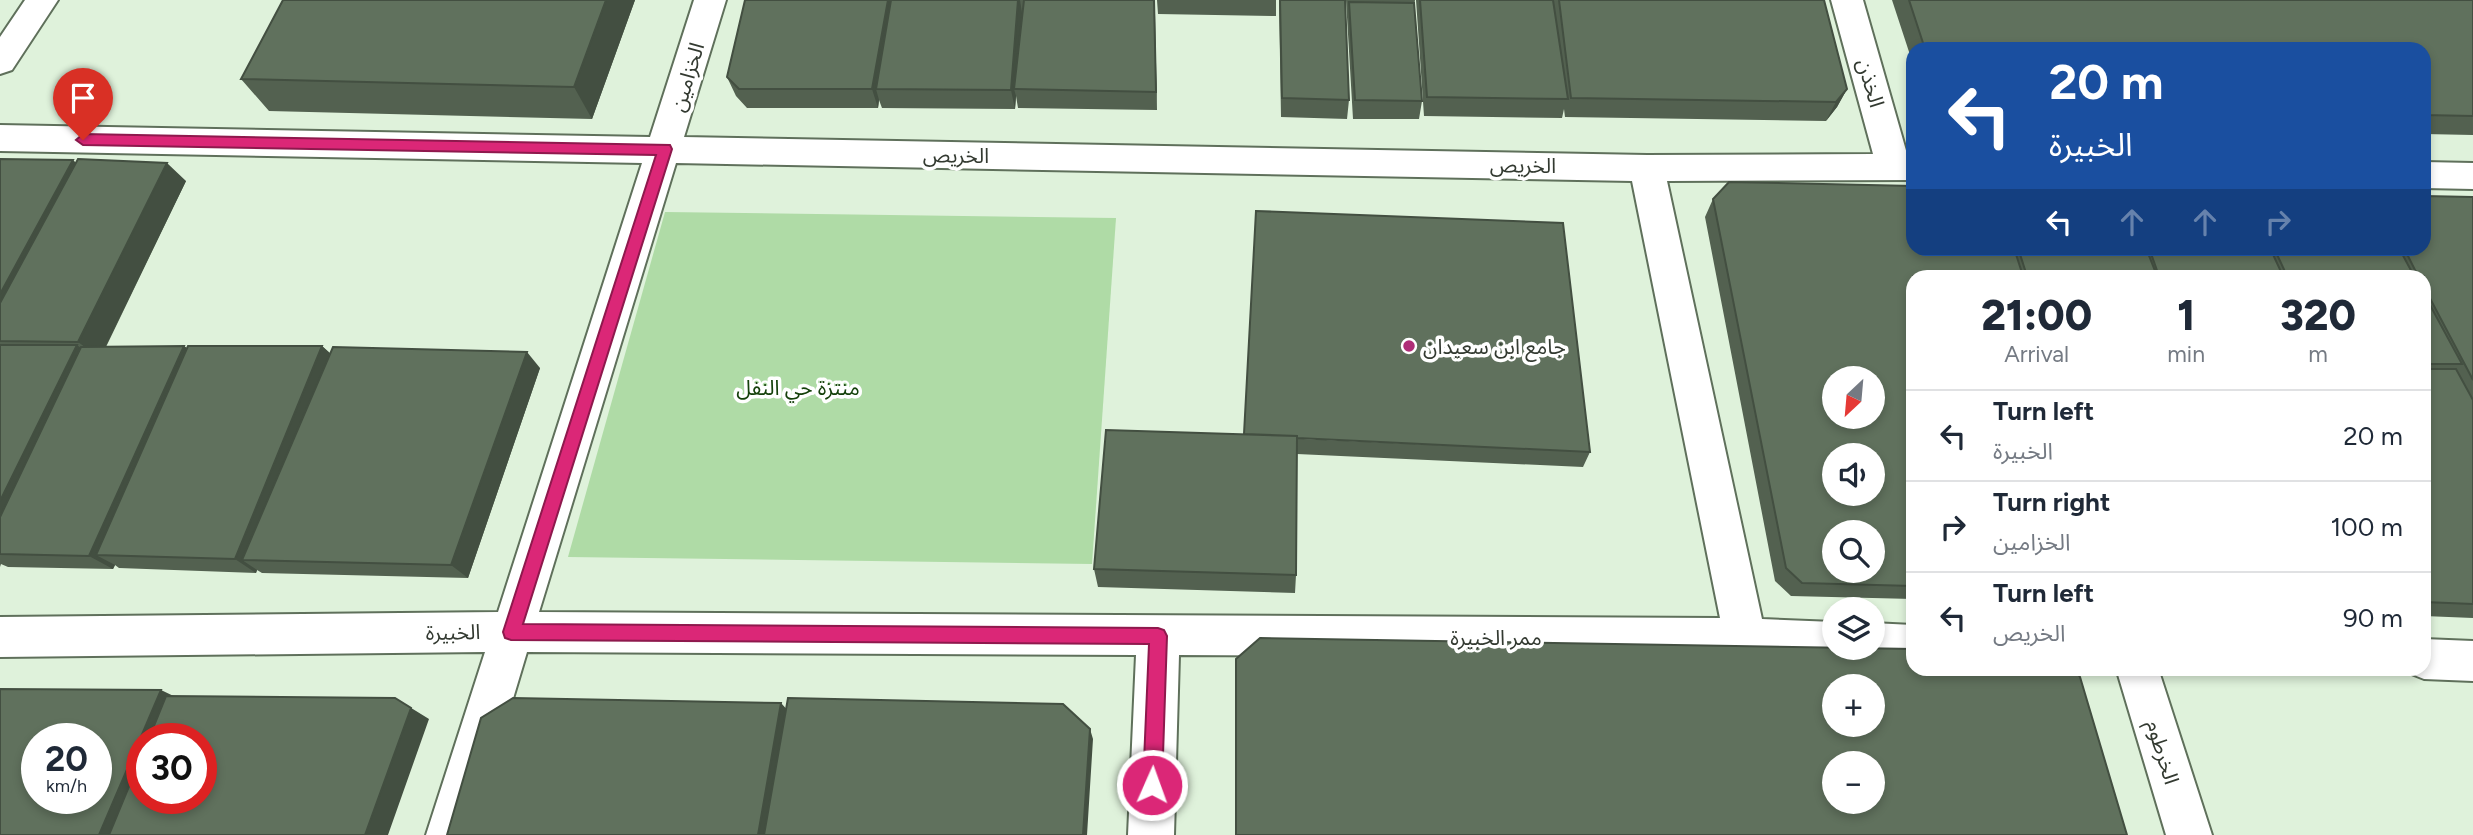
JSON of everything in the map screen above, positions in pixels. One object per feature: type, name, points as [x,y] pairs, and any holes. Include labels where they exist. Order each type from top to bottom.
[{"type":"street","points":[[0,62],[42,0]]},
{"type":"street","name":"الخزامين","points":[[449,835],[710,0]]},
{"type":"street","name":"الخذن","points":[[1847,0],[1904,167]]},
{"type":"street","name":"الخريص","points":[[0,138],[1647,168],[1904,167]]},
{"type":"street","points":[[1647,168],[1745,638]]},
{"type":"street","points":[[2431,175],[2473,176]]},
{"type":"street","name":"الخبيرة","points":[[0,637],[511,632],[1158,636]]},
{"type":"street","points":[[1151,835],[1158,636]]},
{"type":"street","name":"ممر الخبيرة","points":[[1158,636],[1745,638],[1822,641]]},
{"type":"street","points":[[1885,644],[1906,645]]},
{"type":"street","points":[[2431,660],[2473,661]]},
{"type":"street","name":"الخرطوم","points":[[2139,676],[2189,835]]},
{"type":"green space","name":"منتزة حي النفل","points":[[665,212],[1116,218],[1092,564],[568,557]]},
{"type":"building","points":[[283,0],[606,0],[574,87],[241,79]]},
{"type":"building","points":[[745,0],[888,0],[872,89],[739,89],[727,77]]},
{"type":"building","points":[[891,0],[1018,0],[1011,90],[876,89]]},
{"type":"building","points":[[1024,0],[1154,0],[1156,92],[1014,89]]},
{"type":"building","points":[[1280,0],[1345,0],[1349,100],[1282,98]]},
{"type":"building","points":[[1420,0],[1553,0],[1568,99],[1427,97]]},
{"type":"building","points":[[1559,0],[1824,0],[1847,89],[1836,102],[1571,98]]},
{"type":"building","points":[[1909,0],[2473,0],[2473,116],[2431,115],[2431,42],[1923,42]]},
{"type":"building","points":[[1349,2],[1414,3],[1422,101],[1355,100]]},
{"type":"building","points":[[0,159],[73,160],[0,294]]},
{"type":"building","points":[[78,159],[167,163],[78,342],[0,341],[0,303]]},
{"type":"building","points":[[1729,182],[1906,186],[1906,256],[2017,256],[2021,270],[1906,270],[1906,586],[1802,583],[1786,568],[1713,199]]},
{"type":"building","points":[[2431,196],[2473,197],[2473,380],[2431,300],[2431,270],[2415,270],[2408,256],[2431,256]]},
{"type":"building","name":"جامع ابن سعيدان","points":[[1256,211],[1563,223],[1590,452],[1244,434]]},
{"type":"building","points":[[2021,256],[2149,256],[2155,270],[2025,270]]},
{"type":"building","points":[[2152,256],[2274,256],[2280,270],[2157,270]]},
{"type":"building","points":[[2278,256],[2403,256],[2411,270],[2284,270]]},
{"type":"building","points":[[2431,307],[2462,364],[2431,364]]},
{"type":"building","points":[[0,345],[77,345],[0,501]]},
{"type":"building","points":[[184,346],[89,556],[0,554],[0,517],[81,347]]},
{"type":"building","points":[[188,346],[322,346],[235,559],[96,555]]},
{"type":"building","points":[[333,347],[527,352],[451,565],[242,560]]},
{"type":"building","points":[[2431,369],[2456,369],[2473,400],[2473,604],[2431,602]]},
{"type":"building","points":[[1106,430],[1297,436],[1296,575],[1094,569]]},
{"type":"building","points":[[1260,638],[1822,647],[1822,660],[1885,660],[1885,649],[1906,649],[1906,676],[2079,676],[2127,835],[1236,835],[1236,659]]},
{"type":"building","points":[[0,689],[161,690],[147,723],[126,723],[126,772],[112,805],[112,723],[21,723],[21,814],[108,814],[99,835],[0,835]]},
{"type":"building","points":[[166,696],[395,698],[411,708],[365,835],[109,835],[126,794],[126,814],[217,814],[217,723],[155,723]]},
{"type":"building","points":[[513,698],[781,703],[758,835],[447,835],[481,718]]},
{"type":"building","points":[[788,698],[1063,704],[1090,729],[1083,835],[764,835]]},
{"type":"place","name":"جامع ابن سعيدان","points":[[1409,346]]},
{"type":"route","points":[[83,140],[665,149],[511,632],[1158,636],[1152,785]]}]
